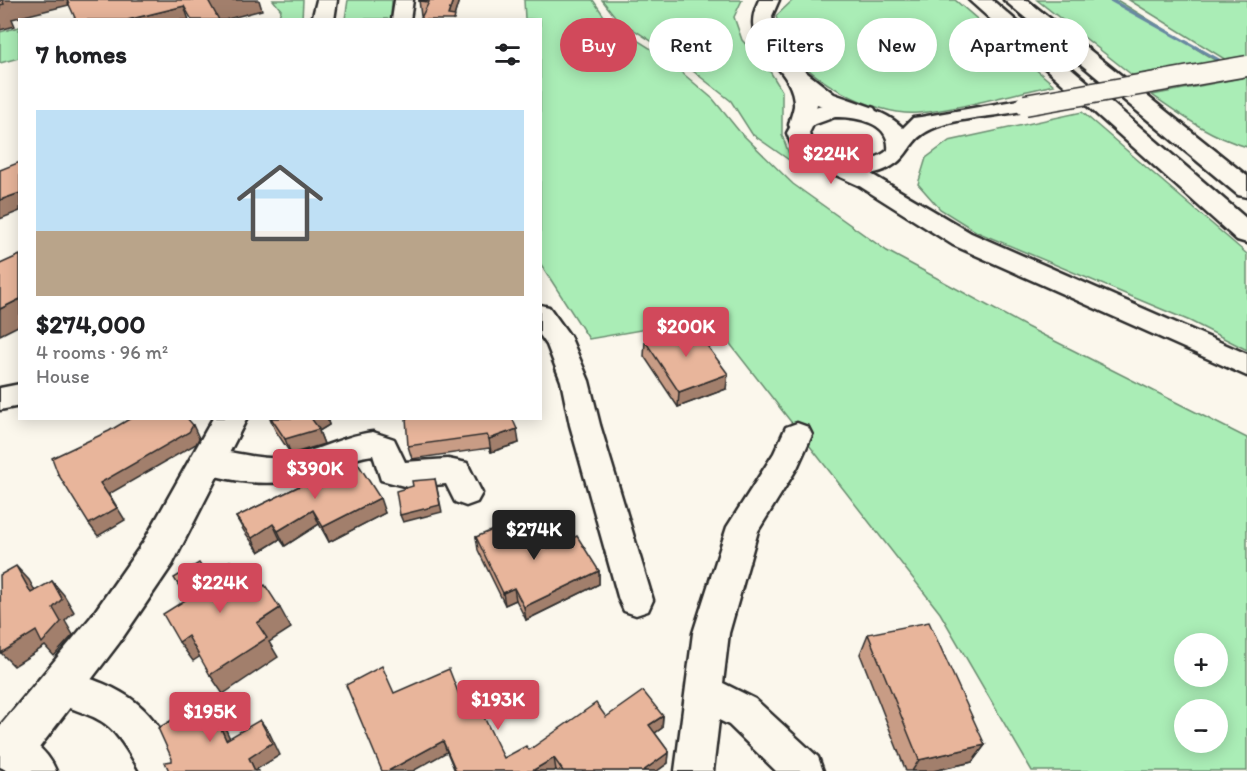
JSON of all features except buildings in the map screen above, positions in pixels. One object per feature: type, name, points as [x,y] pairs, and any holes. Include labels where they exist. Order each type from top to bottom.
[{"type":"main road","points":[[323,18],[327,0]]},
{"type":"main road","points":[[761,18],[769,0]]},
{"type":"main road","points":[[1014,0],[1247,189]]},
{"type":"main road","points":[[981,2],[1247,234]]},
{"type":"main road","points":[[793,72],[826,99],[868,115]]},
{"type":"main road","points":[[793,72],[807,100],[807,110],[801,125]]},
{"type":"main road","points":[[1184,137],[1247,164]]},
{"type":"main road","points":[[12,756],[60,687],[105,630],[158,553],[229,420]]},
{"type":"street","points":[[401,18],[404,0]]},
{"type":"street","points":[[1247,66],[938,120],[902,122],[868,115],[828,112],[814,115],[801,125],[798,133],[802,147],[817,159],[871,181],[962,239],[1247,366]]},
{"type":"street","points":[[868,115],[894,130],[899,139],[889,181],[891,192],[900,201]]},
{"type":"street","points":[[832,165],[872,167],[897,152],[912,131],[938,120]]},
{"type":"street","points":[[542,317],[560,343],[575,381],[585,425],[636,600]]},
{"type":"street","points":[[0,399],[18,395]]},
{"type":"street","points":[[694,771],[711,633],[743,527],[786,459],[797,435]]},
{"type":"street","points":[[208,462],[265,470],[291,469],[366,444],[380,444],[385,448],[392,471],[404,477],[443,470],[456,472],[466,493]]},
{"type":"street","points":[[60,687],[99,700],[121,712],[134,724],[162,771]]},
{"type":"street","points":[[704,693],[742,712],[804,771]]},
{"type":"green space","points":[[273,0],[303,0],[302,18],[278,18],[281,10]]},
{"type":"green space","points":[[348,0],[392,0],[391,18],[345,18]]},
{"type":"green space","points":[[524,0],[593,0],[605,18],[560,18],[560,72],[637,72],[637,40],[649,48],[649,72],[681,72],[713,99],[739,131],[793,184],[887,251],[1027,327],[1247,438],[1247,771],[1032,771],[940,613],[710,318],[589,339],[542,266],[542,18],[525,18]]},
{"type":"green space","points":[[602,0],[742,0],[734,17],[745,43],[745,72],[770,72],[782,91],[782,135],[792,162],[752,134],[731,101],[694,72],[733,72],[733,18],[649,18],[649,40],[637,32],[637,18],[616,18]]},
{"type":"green space","points":[[793,0],[955,0],[976,18],[949,18],[949,72],[1039,72],[1054,85],[934,111],[900,112],[881,108],[839,91],[812,72],[845,72],[845,18],[776,18]]},
{"type":"green space","points":[[1037,0],[1117,0],[1218,62],[1132,75],[1089,41],[1089,18],[1060,18]]},
{"type":"green space","points":[[1129,0],[1247,0],[1247,58],[1226,60]]},
{"type":"green space","points":[[18,27],[18,58],[0,63],[0,32]]},
{"type":"green space","points":[[1247,77],[1247,147],[1209,132],[1152,95]]},
{"type":"green space","points":[[1082,112],[1247,254],[1247,350],[1190,321],[977,232],[940,209],[918,184],[926,158],[949,141]]},
{"type":"waterway","points":[[1110,0],[1228,65]]}]
